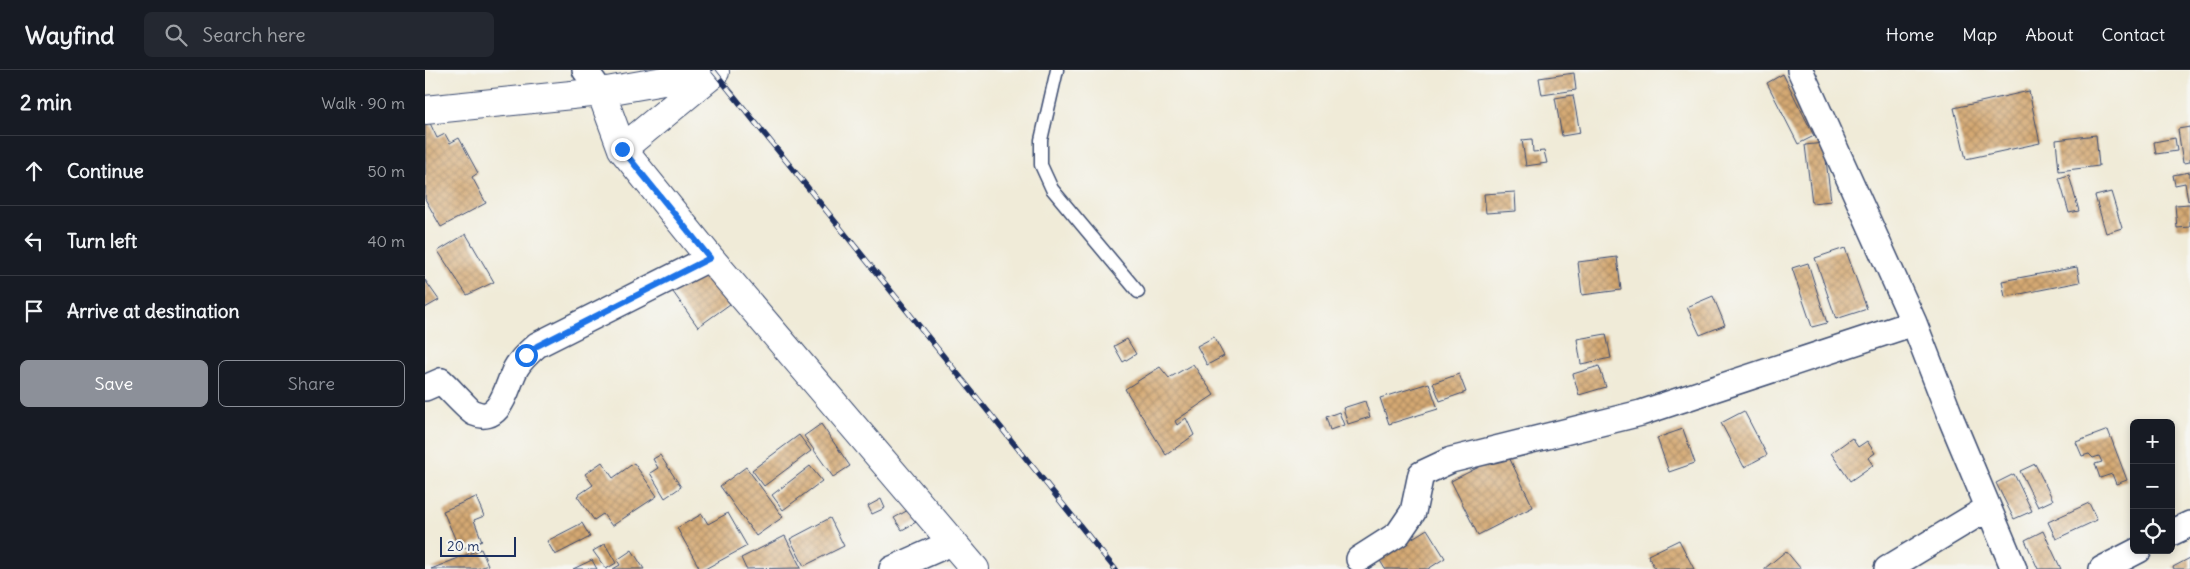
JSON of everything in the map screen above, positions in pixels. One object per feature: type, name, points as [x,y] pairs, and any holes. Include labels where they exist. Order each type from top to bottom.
[{"type":"main road","points":[[425,110],[601,92],[720,71]]},
{"type":"main road","points":[[622,149],[720,71]]},
{"type":"main road","points":[[601,92],[622,149],[710,258],[975,569]]},
{"type":"street","points":[[585,70],[601,92]]},
{"type":"street","points":[[1800,70],[1914,323],[2014,569]]},
{"type":"street","points":[[425,388],[441,381],[474,413],[486,414],[497,409],[505,397],[515,368],[537,346],[710,258]]},
{"type":"street","points":[[1359,559],[1398,534],[1413,512],[1421,474],[1451,460],[1641,413],[1914,323]]},
{"type":"street","points":[[1887,569],[1989,508]]},
{"type":"street","points":[[2175,532],[2190,524]]},
{"type":"street","points":[[892,569],[953,542]]},
{"type":"street","points":[[2102,569],[2131,554]]},
{"type":"lane","points":[[1057,70],[1041,140],[1041,164],[1052,189],[1138,292]]},
{"type":"building","points":[[1574,73],[1576,90],[1542,95],[1539,78]]},
{"type":"building","points":[[1783,74],[1814,136],[1798,144],[1767,83]]},
{"type":"building","points":[[2029,91],[2040,143],[1966,159],[1954,108]]},
{"type":"building","points":[[1573,95],[1580,133],[1562,136],[1555,98]]},
{"type":"building","points":[[429,121],[437,138],[445,134],[450,143],[459,138],[478,173],[472,177],[486,203],[441,227],[425,199],[425,123]]},
{"type":"building","points":[[2190,127],[2190,162],[2183,163],[2178,129]]},
{"type":"building","points":[[2096,135],[2099,166],[2059,171],[2056,140]]},
{"type":"building","points":[[2175,138],[2177,151],[2156,154],[2154,142]]},
{"type":"building","points":[[1532,139],[1533,152],[1544,151],[1547,163],[1526,166],[1522,140]]},
{"type":"building","points":[[1824,143],[1831,201],[1812,203],[1805,145]]},
{"type":"building","points":[[2190,172],[2190,200],[2188,201],[2185,183],[2175,185],[2173,175]]},
{"type":"building","points":[[2069,175],[2079,211],[2069,213],[2059,178]]},
{"type":"building","points":[[1515,192],[1516,211],[1486,213],[1484,194]]},
{"type":"building","points":[[2111,192],[2122,228],[2106,233],[2095,196]]},
{"type":"building","points":[[2190,204],[2190,227],[2177,228],[2175,205]]},
{"type":"building","points":[[466,234],[494,282],[467,295],[438,251]]},
{"type":"building","points":[[1845,248],[1867,309],[1836,319],[1815,258]]},
{"type":"building","points":[[1617,257],[1621,290],[1582,295],[1578,262]]},
{"type":"building","points":[[1808,263],[1827,323],[1812,327],[1792,268]]},
{"type":"building","points":[[2077,267],[2080,282],[2005,297],[2002,281]]},
{"type":"building","points":[[704,270],[730,304],[698,327],[673,292]]},
{"type":"building","points":[[425,280],[439,300],[425,308]]},
{"type":"building","points":[[1713,296],[1725,325],[1700,335],[1687,307]]},
{"type":"building","points":[[1606,334],[1611,358],[1581,364],[1577,339]]},
{"type":"building","points":[[1214,337],[1224,356],[1207,365],[1197,346]]},
{"type":"building","points":[[1127,339],[1136,354],[1123,362],[1114,346]]},
{"type":"building","points":[[1193,364],[1214,395],[1175,421],[1177,425],[1186,418],[1194,435],[1166,455],[1125,389],[1160,367],[1169,378]]},
{"type":"building","points":[[1599,366],[1606,387],[1579,395],[1573,374]]},
{"type":"building","points":[[1459,374],[1466,392],[1440,401],[1433,383]]},
{"type":"building","points":[[1429,383],[1438,409],[1389,424],[1380,398]]},
{"type":"building","points":[[1365,401],[1370,417],[1348,424],[1343,408]]},
{"type":"building","points":[[1744,411],[1767,455],[1744,467],[1721,423]]},
{"type":"building","points":[[1339,412],[1344,425],[1330,430],[1326,417]]},
{"type":"building","points":[[821,424],[850,466],[833,477],[804,436]]},
{"type":"building","points":[[1683,429],[1695,463],[1669,472],[1657,438]]},
{"type":"building","points":[[2108,430],[2127,480],[2116,484],[2112,474],[2100,478],[2095,464],[2102,462],[2099,456],[2093,458],[2089,454],[2082,456],[2076,442]]},
{"type":"building","points":[[799,435],[811,451],[764,486],[752,470]]},
{"type":"building","points":[[1852,438],[1858,447],[1867,441],[1875,453],[1868,458],[1873,465],[1850,481],[1831,453]]},
{"type":"building","points":[[1507,453],[1533,507],[1478,535],[1451,481]]},
{"type":"building","points":[[660,455],[681,487],[665,498],[650,473],[658,468],[653,459]]},
{"type":"building","points":[[602,462],[613,478],[634,463],[657,496],[612,526],[603,514],[594,520],[577,496],[593,485],[585,474]]},
{"type":"building","points":[[2035,464],[2053,500],[2038,507],[2020,471]]},
{"type":"building","points":[[810,466],[822,481],[783,510],[772,495]]},
{"type":"building","points":[[746,467],[783,517],[756,536],[720,486]]},
{"type":"building","points":[[2014,474],[2032,511],[2014,519],[1996,483]]},
{"type":"building","points":[[476,497],[484,516],[474,520],[482,541],[460,550],[443,511]]},
{"type":"building","points":[[881,499],[885,508],[872,514],[868,506]]},
{"type":"building","points":[[2089,503],[2097,520],[2056,539],[2048,522]]},
{"type":"building","points":[[910,509],[918,521],[902,530],[894,518]]},
{"type":"building","points":[[728,513],[747,546],[705,569],[700,569],[677,528],[702,514],[708,524]]},
{"type":"building","points":[[830,518],[844,546],[804,566],[790,539]]},
{"type":"building","points":[[582,523],[590,537],[555,555],[547,541]]},
{"type":"building","points":[[1427,529],[1445,558],[1428,569],[1385,569],[1379,559]]},
{"type":"building","points":[[2043,531],[2061,569],[2038,569],[2025,540]]},
{"type":"building","points":[[785,536],[801,568],[746,569],[741,558]]},
{"type":"building","points":[[1679,540],[1694,569],[1655,569],[1648,555]]},
{"type":"building","points":[[605,544],[616,563],[606,569],[593,551]]},
{"type":"building","points":[[481,549],[488,565],[477,569],[431,569]]},
{"type":"building","points":[[632,550],[644,569],[613,569],[620,565],[617,560]]},
{"type":"building","points":[[1786,551],[1801,569],[1764,569]]},
{"type":"building","points":[[2190,558],[2190,569],[2174,569],[2173,567]]},
{"type":"building","points":[[592,560],[597,569],[573,569]]},
{"type":"railway","points":[[713,70],[1115,569]]},
{"type":"route","points":[[526,355],[537,346],[710,258],[622,149]]}]
